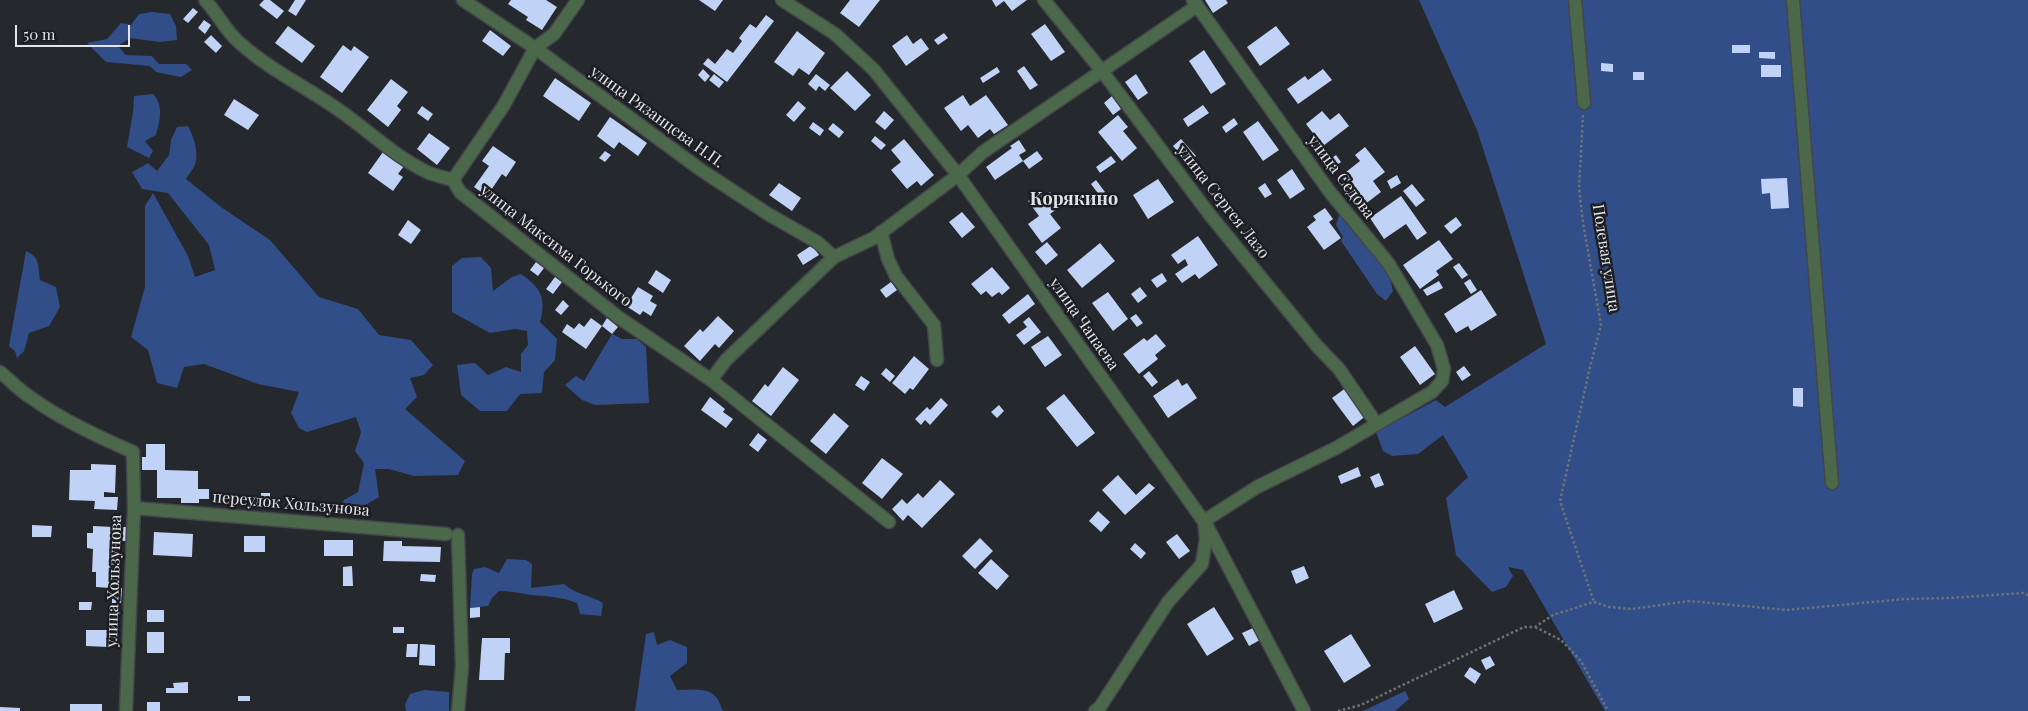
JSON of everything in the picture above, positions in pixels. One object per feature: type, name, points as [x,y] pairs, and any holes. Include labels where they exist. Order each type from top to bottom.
[{"type":"street","points":[[205,0],[240,44],[279,73],[333,106],[405,159],[428,173],[453,180],[504,105],[535,48],[554,34],[578,0]]},
{"type":"street","name":"улица Рязанцева Н.П.","points":[[463,0],[535,48],[701,170],[768,214],[817,242],[834,257]]},
{"type":"street","name":"улица Чапаева","points":[[782,0],[835,34],[874,70],[958,175],[1204,521],[1304,711]]},
{"type":"street","name":"улица Сергея Лазо","points":[[1044,0],[1102,71],[1210,215],[1316,346],[1339,369],[1376,423]]},
{"type":"street","points":[[1575,0],[1584,103]]},
{"type":"street","points":[[1793,0],[1832,482]]},
{"type":"street","points":[[711,380],[726,360],[834,257],[874,238],[958,175],[983,152],[1102,71],[1195,3]]},
{"type":"street","name":"улица Седова","points":[[1195,3],[1329,191],[1389,264],[1437,345],[1444,369],[1442,382],[1432,392],[1376,423]]},
{"type":"street","name":"улица Максима Горького","points":[[453,180],[460,192],[618,317],[711,380],[890,522]]},
{"type":"street","points":[[881,232],[888,259],[896,276],[934,325],[937,360]]},
{"type":"street","name":"улица Хользунова","points":[[0,372],[29,397],[56,414],[88,432],[133,452],[134,508],[126,711]]},
{"type":"street","points":[[1095,711],[1168,602],[1202,564],[1206,539],[1204,521],[1257,487],[1336,448],[1376,423]]},
{"type":"street","name":"переулок Хользунова","points":[[134,508],[452,534],[462,667],[458,711]]},
{"type":"path","name":"Полевая улица","points":[[1584,103],[1579,188],[1583,223],[1601,325],[1560,501],[1594,602]]},
{"type":"path","points":[[1535,627],[1553,615],[1594,602],[1609,607],[1632,609],[1689,601],[1787,610],[1905,599],[2023,593],[2028,595]]},
{"type":"path","points":[[1338,711],[1361,705],[1524,627],[1535,627],[1561,640],[1581,661],[1608,711]]},
{"type":"shaded area","points":[[1419,0],[2028,0],[2028,711],[1605,711],[1523,570],[1508,567],[1513,576],[1506,587],[1492,592],[1456,555],[1446,498],[1468,477],[1443,435],[1418,454],[1392,456],[1383,451],[1376,432],[1436,400],[1445,407],[1546,344],[1477,130]]},
{"type":"shaded area","points":[[152,12],[170,14],[176,26],[177,40],[160,42],[130,38],[118,46],[126,55],[152,56],[159,64],[186,64],[192,70],[181,77],[156,72],[150,66],[106,62],[87,43],[107,39],[121,23],[131,25],[139,14]]},
{"type":"shaded area","points":[[153,94],[159,103],[160,113],[156,135],[145,141],[153,151],[149,158],[127,147],[134,96]]},
{"type":"shaded area","points":[[188,126],[194,140],[196,160],[186,179],[221,207],[270,240],[319,297],[358,309],[379,335],[411,340],[433,365],[424,375],[410,378],[417,397],[405,409],[465,461],[458,475],[414,476],[389,469],[375,469],[379,497],[354,509],[338,509],[344,500],[358,492],[364,463],[355,451],[361,432],[356,417],[307,432],[299,428],[291,413],[299,392],[258,384],[204,364],[184,367],[177,388],[157,383],[148,350],[131,337],[145,287],[145,206],[153,193],[188,256],[195,277],[215,270],[209,245],[168,193],[142,189],[132,172],[148,163],[157,171],[169,155],[171,140],[177,127]]},
{"type":"shaded area","points":[[1339,215],[1345,215],[1388,268],[1393,291],[1386,301],[1377,294],[1341,241],[1343,237],[1336,225]]},
{"type":"shaded area","points":[[26,251],[31,253],[36,259],[40,280],[56,287],[60,307],[49,326],[29,333],[24,351],[17,358],[15,351],[9,346]]},
{"type":"shaded area","points":[[481,257],[491,268],[493,291],[512,277],[521,274],[533,284],[542,300],[543,306],[540,322],[557,339],[555,360],[544,372],[542,393],[520,394],[507,411],[480,411],[461,395],[457,365],[475,363],[488,375],[506,367],[521,372],[521,354],[528,345],[527,331],[515,329],[490,333],[452,312],[452,266],[462,258]]},
{"type":"shaded area","points":[[612,334],[622,339],[637,339],[646,347],[649,403],[595,405],[582,400],[565,385],[576,376],[584,381]]},
{"type":"shaded area","points":[[507,559],[526,560],[532,564],[531,588],[564,584],[603,603],[601,616],[580,614],[577,603],[564,599],[503,591],[499,591],[492,598],[488,606],[470,608],[474,569],[485,567],[499,573]]},
{"type":"shaded area","points":[[654,632],[657,645],[670,640],[687,647],[687,663],[670,676],[677,690],[698,690],[710,693],[715,696],[722,710],[725,711],[635,711],[646,634]]},
{"type":"shaded area","points":[[424,690],[449,692],[449,711],[406,711],[405,704],[410,694]]},
{"type":"shaded area","points":[[1405,691],[1409,699],[1395,711],[1363,711]]},
{"type":"building","points":[[264,0],[270,0],[284,11],[277,19],[259,5]]},
{"type":"building","points":[[295,0],[306,0],[296,16],[288,11]]},
{"type":"building","points":[[511,0],[546,0],[557,7],[542,30],[526,20],[528,17],[508,4]]},
{"type":"building","points":[[699,0],[723,0],[715,11]]},
{"type":"building","points":[[850,0],[880,0],[859,27],[840,13]]},
{"type":"building","points":[[992,0],[1027,0],[1012,11],[1004,1],[996,7]]},
{"type":"building","points":[[1205,0],[1226,0],[1228,3],[1213,13]]},
{"type":"building","points":[[193,8],[198,12],[188,23],[183,19]]},
{"type":"building","points":[[766,15],[774,21],[727,82],[703,64],[708,58],[715,64],[727,49],[733,53],[742,41],[739,38],[750,24],[756,28]]},
{"type":"building","points":[[204,20],[211,25],[205,34],[198,28]]},
{"type":"building","points":[[1045,24],[1065,52],[1051,61],[1031,34]]},
{"type":"building","points":[[288,26],[315,46],[302,63],[275,43]]},
{"type":"building","points":[[1276,26],[1290,44],[1260,66],[1247,47]]},
{"type":"building","points":[[490,30],[511,46],[503,56],[482,41]]},
{"type":"building","points":[[797,31],[825,53],[809,75],[799,68],[793,76],[774,62]]},
{"type":"building","points":[[944,33],[948,38],[938,45],[934,40]]},
{"type":"building","points":[[211,35],[222,46],[216,53],[204,42]]},
{"type":"building","points":[[907,35],[913,44],[921,38],[929,49],[906,66],[892,46]]},
{"type":"building","points":[[343,45],[351,51],[354,46],[369,57],[342,93],[320,77]]},
{"type":"building","points":[[1732,45],[1750,45],[1750,53],[1732,53]]},
{"type":"building","points":[[1204,50],[1226,84],[1211,94],[1189,61]]},
{"type":"building","points":[[1759,52],[1775,52],[1775,59],[1759,58]]},
{"type":"building","points":[[1601,63],[1613,64],[1613,72],[1601,71]]},
{"type":"building","points":[[1761,65],[1781,65],[1781,77],[1761,77]]},
{"type":"building","points":[[1024,66],[1038,85],[1030,90],[1017,71]]},
{"type":"building","points":[[997,67],[1000,72],[983,83],[980,78]]},
{"type":"building","points":[[703,69],[710,76],[705,82],[698,75]]},
{"type":"building","points":[[1323,69],[1332,80],[1298,104],[1287,89],[1305,76],[1308,80]]},
{"type":"building","points":[[847,71],[871,95],[855,111],[830,88]]},
{"type":"building","points":[[1633,72],[1644,72],[1644,80],[1633,80]]},
{"type":"building","points":[[714,74],[724,82],[719,88],[709,80]]},
{"type":"building","points":[[816,74],[830,85],[825,91],[819,86],[816,91],[808,84]]},
{"type":"building","points":[[1136,74],[1148,93],[1138,100],[1125,82]]},
{"type":"building","points":[[555,78],[591,103],[579,121],[543,96]]},
{"type":"building","points":[[391,79],[408,92],[397,106],[401,110],[388,127],[367,110]]},
{"type":"building","points":[[963,95],[970,106],[986,95],[1008,125],[994,134],[990,129],[978,138],[968,125],[961,131],[944,108]]},
{"type":"building","points":[[1112,96],[1121,109],[1113,115],[1104,103]]},
{"type":"building","points":[[234,99],[259,115],[248,130],[224,115]]},
{"type":"building","points":[[798,101],[806,108],[794,122],[786,115]]},
{"type":"building","points":[[1203,105],[1209,113],[1188,127],[1183,119]]},
{"type":"building","points":[[422,106],[433,114],[428,121],[417,113]]},
{"type":"building","points":[[884,111],[894,120],[885,130],[875,122]]},
{"type":"building","points":[[1322,111],[1330,120],[1339,113],[1349,126],[1323,146],[1306,124]]},
{"type":"building","points":[[1118,115],[1128,127],[1123,131],[1137,148],[1122,161],[1098,132]]},
{"type":"building","points":[[610,117],[647,143],[638,156],[619,142],[614,149],[597,136]]},
{"type":"building","points":[[1234,118],[1238,124],[1226,133],[1222,127]]},
{"type":"building","points":[[1258,121],[1279,150],[1263,161],[1243,132]]},
{"type":"building","points":[[813,122],[824,130],[820,136],[809,128]]},
{"type":"building","points":[[833,123],[844,132],[839,138],[828,129]]},
{"type":"building","points":[[429,133],[450,148],[437,165],[417,149]]},
{"type":"building","points":[[875,136],[886,145],[881,150],[871,141]]},
{"type":"building","points":[[904,139],[934,175],[921,186],[917,181],[907,189],[891,170],[901,162],[891,150]]},
{"type":"building","points":[[1181,139],[1196,156],[1188,163],[1173,146]]},
{"type":"building","points":[[1019,140],[1026,151],[1019,155],[1023,161],[995,180],[986,167],[1012,148],[1010,146]]},
{"type":"building","points":[[493,146],[516,162],[506,177],[502,174],[487,196],[474,187],[489,166],[482,161]]},
{"type":"building","points":[[1365,147],[1385,172],[1373,181],[1381,192],[1364,205],[1341,176],[1360,161],[1355,155]]},
{"type":"building","points":[[605,151],[611,155],[605,162],[599,158]]},
{"type":"building","points":[[1037,151],[1043,159],[1029,169],[1023,161]]},
{"type":"building","points":[[383,152],[404,166],[398,174],[403,177],[393,191],[368,173]]},
{"type":"building","points":[[1336,155],[1341,162],[1332,169],[1326,162]]},
{"type":"building","points":[[1111,156],[1116,162],[1100,173],[1096,167]]},
{"type":"building","points":[[1292,169],[1305,189],[1290,199],[1277,180]]},
{"type":"building","points":[[1397,175],[1401,183],[1391,189],[1387,181]]},
{"type":"building","points":[[1787,178],[1789,208],[1771,209],[1770,193],[1762,194],[1761,179]]},
{"type":"building","points":[[1158,179],[1174,202],[1148,219],[1133,195]]},
{"type":"building","points":[[1096,180],[1105,192],[1100,196],[1091,184]]},
{"type":"building","points":[[779,183],[801,198],[792,211],[769,195]]},
{"type":"building","points":[[1265,183],[1272,194],[1265,198],[1258,188]]},
{"type":"building","points":[[1412,184],[1425,200],[1416,207],[1403,191]]},
{"type":"building","points":[[1042,191],[1046,196],[1050,192],[1061,206],[1050,214],[1061,228],[1042,243],[1028,224],[1039,216],[1028,201]]},
{"type":"building","points":[[1401,196],[1427,233],[1417,240],[1406,224],[1384,239],[1370,218]]},
{"type":"building","points":[[1325,208],[1333,219],[1329,222],[1341,238],[1324,250],[1307,227],[1316,220],[1313,216]]},
{"type":"building","points":[[962,212],[975,227],[962,238],[949,222]]},
{"type":"building","points":[[1456,217],[1462,225],[1451,234],[1444,226]]},
{"type":"building","points":[[408,220],[421,230],[411,244],[398,235]]},
{"type":"building","points":[[1198,236],[1218,265],[1199,279],[1195,274],[1182,283],[1175,274],[1188,265],[1185,259],[1178,264],[1171,255]]},
{"type":"building","points":[[1439,240],[1453,259],[1436,271],[1439,275],[1420,289],[1403,265]]},
{"type":"building","points":[[1047,242],[1058,255],[1046,265],[1035,252]]},
{"type":"building","points":[[1100,243],[1115,261],[1082,288],[1067,270]]},
{"type":"building","points":[[812,245],[819,255],[803,265],[797,255]]},
{"type":"building","points":[[536,262],[544,268],[538,276],[530,270]]},
{"type":"building","points":[[1459,263],[1468,275],[1462,279],[1453,267]]},
{"type":"building","points":[[992,267],[1010,288],[1002,295],[999,292],[992,297],[986,291],[981,295],[971,284]]},
{"type":"building","points":[[656,270],[671,280],[663,293],[648,283]]},
{"type":"building","points":[[1162,273],[1167,281],[1157,288],[1151,280]]},
{"type":"building","points":[[555,277],[562,282],[553,294],[546,289]]},
{"type":"building","points":[[1470,279],[1477,290],[1471,294],[1464,283]]},
{"type":"building","points":[[1439,281],[1443,288],[1427,296],[1423,290]]},
{"type":"building","points":[[891,282],[897,290],[886,298],[880,290]]},
{"type":"building","points":[[638,287],[653,296],[650,301],[657,305],[651,316],[643,311],[640,315],[626,306]]},
{"type":"building","points":[[1140,287],[1147,296],[1138,303],[1131,294]]},
{"type":"building","points":[[1481,290],[1497,315],[1471,331],[1468,326],[1456,333],[1444,314]]},
{"type":"building","points":[[1108,292],[1128,319],[1113,331],[1092,303]]},
{"type":"building","points":[[1028,294],[1035,304],[1009,324],[1002,315]]},
{"type":"building","points":[[563,300],[569,306],[561,315],[555,310]]},
{"type":"building","points":[[1136,314],[1143,323],[1137,327],[1130,318]]},
{"type":"building","points":[[718,316],[734,331],[719,348],[715,344],[700,361],[684,346],[700,329],[703,332]]},
{"type":"building","points":[[1029,317],[1041,332],[1024,345],[1016,335],[1027,327],[1023,322]]},
{"type":"building","points":[[591,318],[602,326],[586,349],[562,332],[567,324],[574,329],[579,323],[584,327]]},
{"type":"building","points":[[607,318],[618,327],[612,334],[602,326]]},
{"type":"building","points":[[1156,334],[1166,346],[1155,355],[1158,359],[1139,374],[1123,354],[1144,338],[1147,341]]},
{"type":"building","points":[[1048,336],[1062,355],[1045,367],[1031,347]]},
{"type":"building","points":[[1415,346],[1435,374],[1420,385],[1400,357]]},
{"type":"building","points":[[914,356],[929,369],[913,390],[910,388],[905,394],[892,383]]},
{"type":"building","points":[[1464,366],[1471,375],[1462,381],[1456,372]]},
{"type":"building","points":[[783,367],[799,380],[771,416],[752,401],[765,384],[768,387]]},
{"type":"building","points":[[886,368],[895,376],[890,382],[881,374]]},
{"type":"building","points":[[1149,371],[1158,382],[1152,387],[1143,376]]},
{"type":"building","points":[[861,376],[870,382],[864,391],[855,385]]},
{"type":"building","points":[[1178,379],[1182,386],[1187,383],[1197,398],[1168,418],[1153,396]]},
{"type":"building","points":[[1347,387],[1367,415],[1353,426],[1332,398]]},
{"type":"building","points":[[1793,388],[1803,388],[1803,407],[1793,406]]},
{"type":"building","points":[[1064,394],[1095,433],[1077,447],[1046,408]]},
{"type":"building","points":[[710,397],[725,409],[723,412],[733,419],[726,428],[701,410]]},
{"type":"building","points":[[941,398],[948,405],[930,425],[925,420],[921,425],[915,419],[927,407],[930,410]]},
{"type":"building","points":[[999,405],[1004,411],[997,418],[991,412]]},
{"type":"building","points":[[834,413],[849,426],[826,454],[810,441]]},
{"type":"building","points":[[758,433],[767,440],[758,452],[749,445]]},
{"type":"building","points":[[146,444],[165,444],[165,470],[198,471],[198,489],[209,489],[209,499],[199,499],[199,503],[181,503],[181,498],[157,498],[157,470],[142,470],[142,457],[146,457]]},
{"type":"building","points":[[882,458],[903,474],[882,499],[862,483]]},
{"type":"building","points":[[91,464],[116,465],[115,493],[104,492],[104,497],[118,497],[117,510],[94,509],[95,501],[69,500],[70,470],[91,470]]},
{"type":"building","points":[[1358,467],[1361,476],[1341,484],[1338,476]]},
{"type":"building","points":[[1379,473],[1384,485],[1375,488],[1370,477]]},
{"type":"building","points":[[1118,475],[1136,495],[1149,483],[1155,488],[1125,515],[1102,490]]},
{"type":"building","points":[[940,480],[955,494],[922,528],[908,515],[903,521],[892,509],[902,499],[907,504],[918,493],[923,498]]},
{"type":"building","points":[[261,493],[270,493],[270,508],[261,508]]},
{"type":"building","points":[[1098,511],[1110,522],[1101,532],[1089,521]]},
{"type":"building","points":[[32,525],[52,526],[51,537],[32,537]]},
{"type":"building","points":[[93,526],[113,527],[111,560],[120,560],[120,572],[111,572],[110,588],[96,587],[96,572],[92,572],[93,549],[87,548],[87,533],[93,533]]},
{"type":"building","points":[[119,527],[126,527],[126,541],[119,541]]},
{"type":"building","points":[[154,532],[193,534],[192,557],[153,555]]},
{"type":"building","points":[[1177,534],[1190,551],[1179,559],[1166,542]]},
{"type":"building","points":[[244,536],[265,536],[265,552],[244,552]]},
{"type":"building","points":[[980,538],[993,551],[975,569],[962,556]]},
{"type":"building","points":[[324,540],[353,540],[353,556],[324,556]]},
{"type":"building","points":[[384,541],[402,541],[402,546],[441,547],[440,562],[383,561]]},
{"type":"building","points":[[1135,543],[1146,553],[1141,559],[1130,549]]},
{"type":"building","points":[[991,559],[1009,576],[997,590],[978,573]]},
{"type":"building","points":[[352,566],[353,586],[343,586],[343,567]]},
{"type":"building","points":[[1304,566],[1309,578],[1296,584],[1291,571]]},
{"type":"building","points":[[421,574],[436,575],[435,582],[420,581]]},
{"type":"building","points":[[112,588],[122,588],[121,603],[112,603]]},
{"type":"building","points":[[1454,590],[1463,609],[1434,623],[1425,604]]},
{"type":"building","points":[[79,602],[92,602],[91,610],[79,610]]},
{"type":"building","points":[[480,607],[480,617],[470,618],[470,608]]},
{"type":"building","points":[[1214,607],[1234,639],[1207,656],[1187,624]]},
{"type":"building","points":[[147,610],[164,610],[164,622],[147,622]]},
{"type":"building","points":[[393,627],[404,627],[404,633],[393,633]]},
{"type":"building","points":[[1253,628],[1260,640],[1249,646],[1242,633]]},
{"type":"building","points":[[86,630],[108,630],[108,647],[86,646]]},
{"type":"building","points":[[147,632],[164,632],[164,653],[147,653]]},
{"type":"building","points":[[1351,634],[1371,666],[1344,683],[1324,651]]},
{"type":"building","points":[[482,638],[510,638],[510,653],[505,653],[504,680],[479,680]]},
{"type":"building","points":[[407,644],[418,644],[417,657],[406,657]]},
{"type":"building","points":[[420,644],[435,645],[435,666],[419,665]]},
{"type":"building","points":[[1490,656],[1495,665],[1486,670],[1481,660]]},
{"type":"building","points":[[1470,667],[1481,674],[1475,684],[1464,676]]},
{"type":"building","points":[[188,682],[188,693],[166,693],[166,688],[174,688],[173,683]]},
{"type":"building","points":[[238,696],[250,696],[250,701],[238,701]]},
{"type":"building","points":[[147,702],[160,702],[160,711],[147,711]]},
{"type":"building","points":[[70,704],[102,704],[102,711],[70,711]]},
{"type":"building","points":[[0,707],[20,708],[20,711],[0,711]]},
{"type":"district","name":"Корякино","points":[[1074,199]]}]
